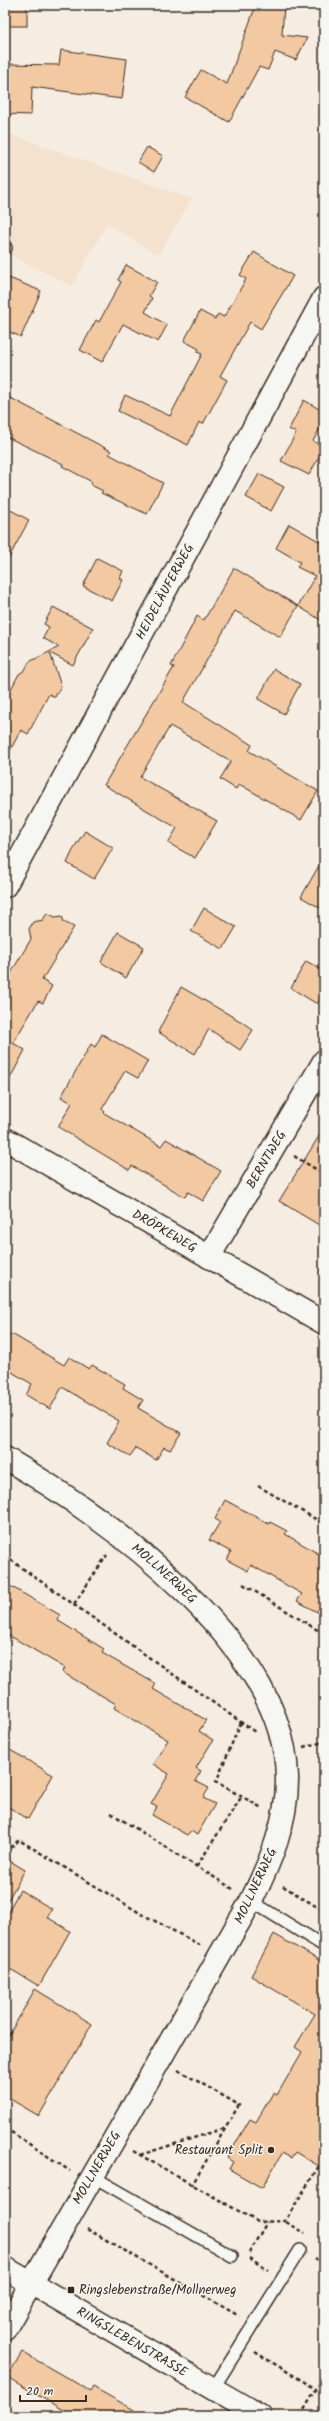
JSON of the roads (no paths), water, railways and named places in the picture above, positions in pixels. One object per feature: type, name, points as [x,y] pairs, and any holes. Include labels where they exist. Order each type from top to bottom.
[{"type":"street","name":"HEIDELÄUFERWEG","points":[[5,886],[324,298]]},
{"type":"street","name":"BERNTWEG","points":[[209,1257],[324,1061]]},
{"type":"street","name":"DRÖPKEWEG","points":[[5,1139],[324,1323]]},
{"type":"street","name":"MOLLNERWEG","points":[[5,1458],[56,1488],[121,1535],[170,1577],[226,1638],[261,1686],[276,1717],[282,1736],[287,1778],[278,1838],[264,1874],[245,1897],[220,1955],[84,2176],[31,2283],[5,2329]]},
{"type":"street","name":"RINGSLEBENSTRASSE","points":[[5,2268],[260,2416]]},
{"type":"lane","points":[[245,1897],[324,1946]]},
{"type":"lane","points":[[84,2176],[232,2256]]},
{"type":"lane","points":[[213,2389],[300,2250]]},
{"type":"place","name":"Restaurant Split","points":[[271,2150]]},
{"type":"place","name":"Ringslebenstraße/Mollnerweg","points":[[71,2290]]}]
